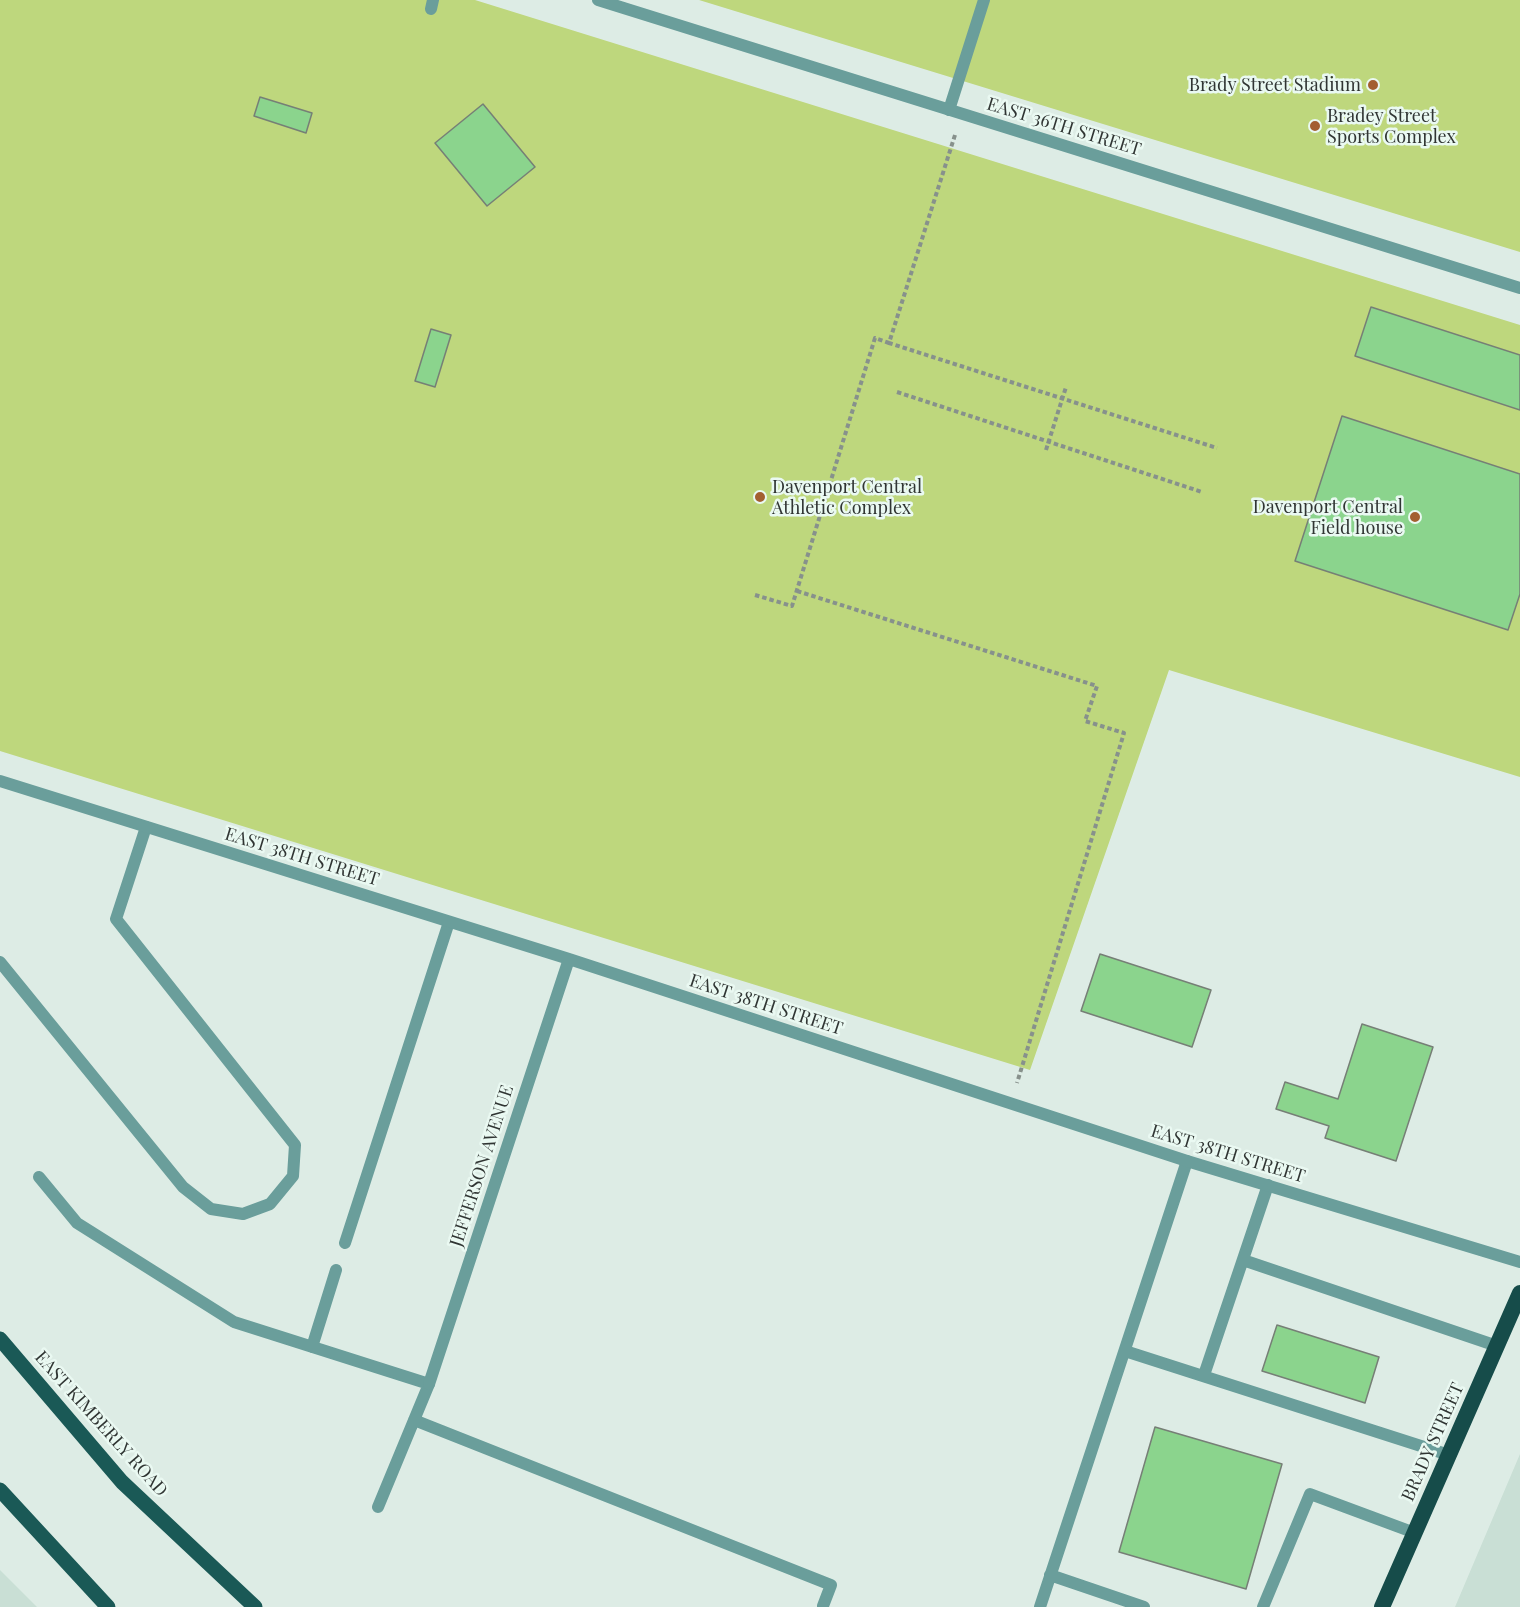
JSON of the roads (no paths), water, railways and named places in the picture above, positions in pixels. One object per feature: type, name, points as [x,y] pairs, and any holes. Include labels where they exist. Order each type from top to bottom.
[{"type":"highway","name":"BRADY STREET","points":[[1382,1607],[1520,1293]]},
{"type":"main road","name":"EAST KIMBERLY ROAD","points":[[0,1339],[122,1482],[255,1607]]},
{"type":"main road","points":[[0,1490],[108,1607]]},
{"type":"street","name":"EAST 36TH STREET","points":[[598,0],[1520,288]]},
{"type":"street","points":[[949,110],[984,0]]},
{"type":"street","name":"EAST 38TH STREET","points":[[0,781],[569,959],[1187,1161],[1520,1262]]},
{"type":"street","points":[[0,962],[183,1187],[211,1209],[243,1214],[270,1204],[293,1176],[294,1145],[116,919],[146,827]]},
{"type":"street","points":[[345,1243],[449,922]]},
{"type":"street","name":"JEFFERSON AVENUE","points":[[378,1507],[429,1384],[569,959]]},
{"type":"street","points":[[1040,1607],[1187,1161]]},
{"type":"street","points":[[39,1177],[77,1223],[234,1322],[429,1384]]},
{"type":"street","points":[[1204,1375],[1268,1185]]},
{"type":"street","points":[[1243,1260],[1497,1346]]},
{"type":"street","points":[[312,1347],[336,1270]]},
{"type":"street","points":[[1125,1351],[1449,1455]]},
{"type":"street","points":[[414,1420],[831,1585],[823,1606]]},
{"type":"street","points":[[1263,1607],[1310,1494],[1415,1533]]},
{"type":"street","points":[[1050,1575],[1143,1607]]},
{"type":"place","name":"Brady Street Stadium","points":[[1373,85]]},
{"type":"place","name":"Bradey Street Sports Complex","points":[[1315,126]]},
{"type":"place","name":"Davenport Central Athletic Complex","points":[[760,497]]},
{"type":"place","name":"Davenport Central Field house","points":[[1415,517]]}]
